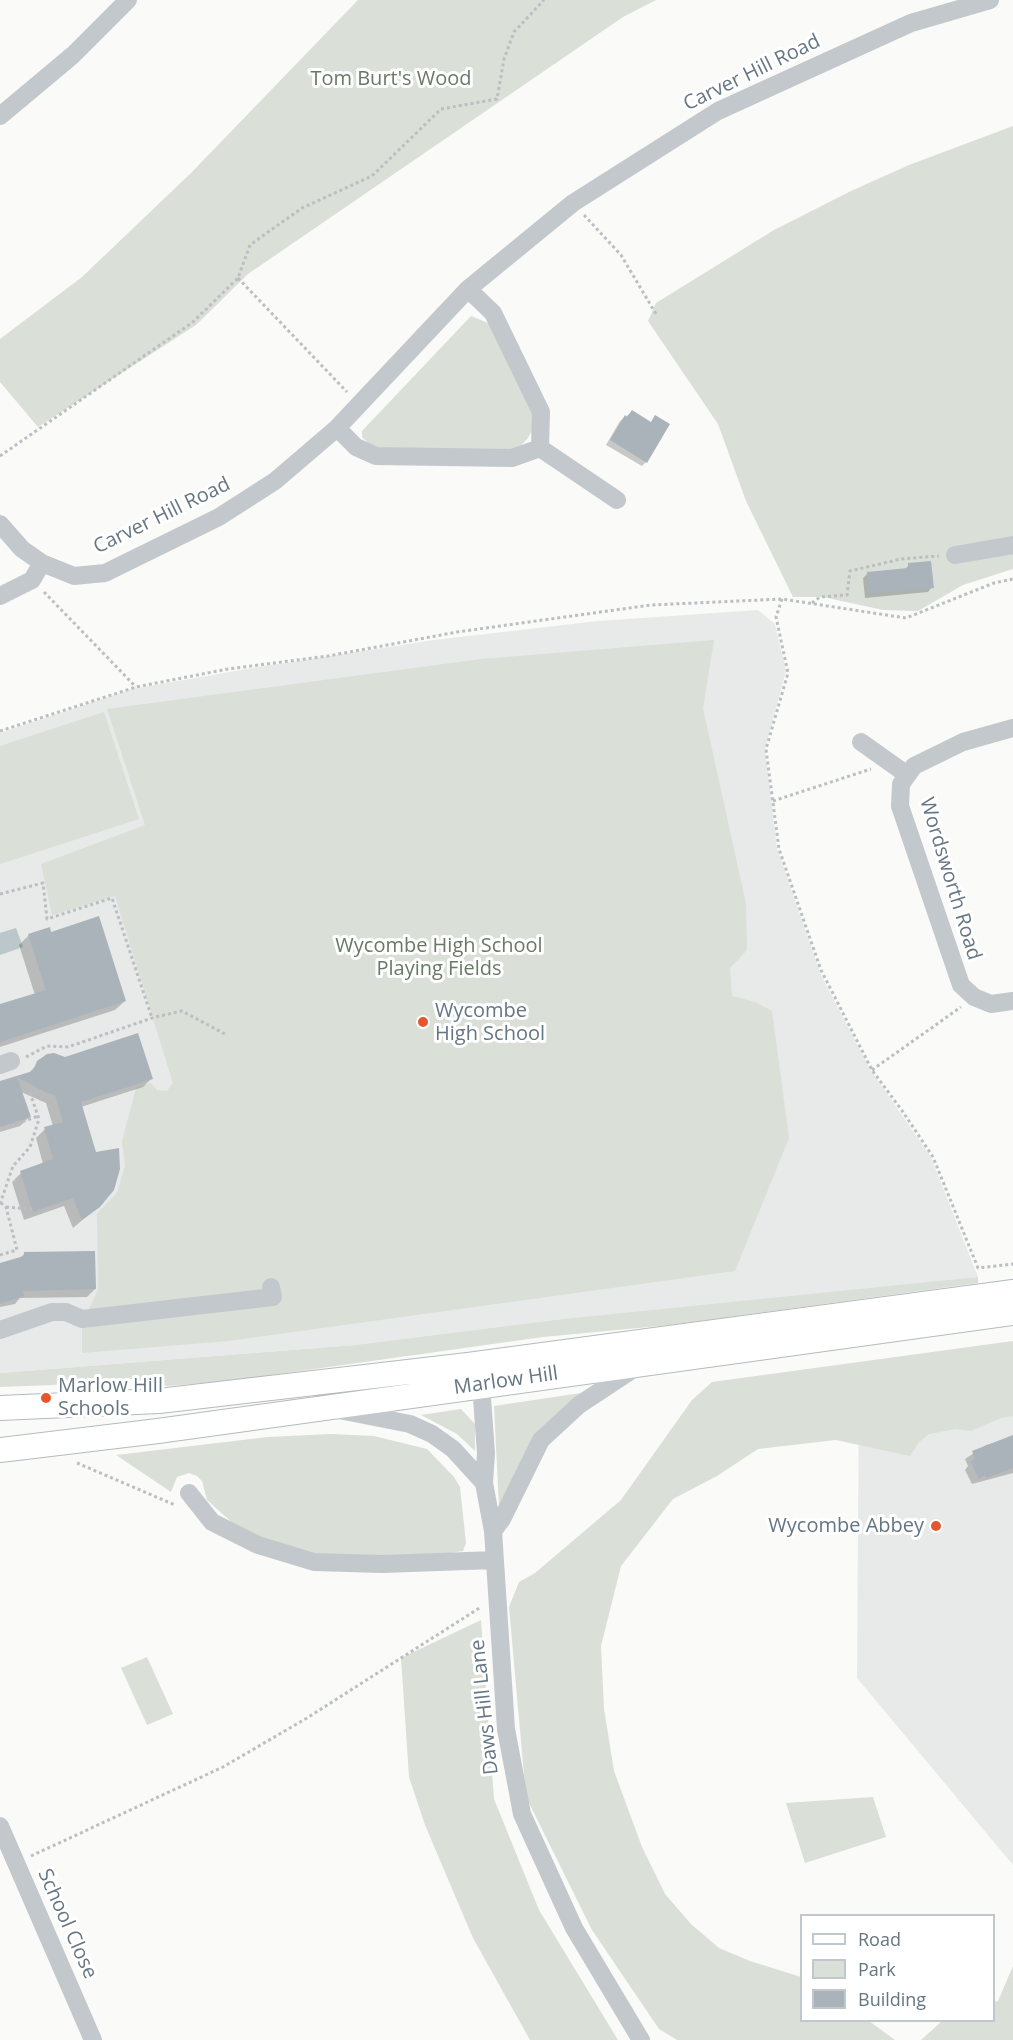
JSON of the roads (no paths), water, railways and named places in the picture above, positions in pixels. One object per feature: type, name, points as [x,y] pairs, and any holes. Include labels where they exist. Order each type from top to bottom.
[{"type":"main road","name":"Marlow Hill","points":[[0,1408],[159,1401],[468,1365],[1013,1292]]},
{"type":"main road","name":"Marlow Hill","points":[[0,1450],[326,1408],[481,1384],[1013,1313]]},
{"type":"street","points":[[0,116],[73,55],[128,0]]},
{"type":"street","name":"Carver Hill Road","points":[[0,524],[22,549],[42,563],[74,576],[105,573],[219,518],[274,482],[337,428],[468,290],[573,203],[718,111],[911,23],[990,0]]},
{"type":"street","points":[[468,290],[492,313],[541,412],[540,448]]},
{"type":"street","points":[[337,428],[356,447],[376,456],[512,458],[540,448]]},
{"type":"street","points":[[540,448],[617,500]]},
{"type":"street","points":[[955,555],[1013,545]]},
{"type":"street","points":[[0,596],[32,580],[42,563]]},
{"type":"street","name":"Wordsworth Road","points":[[1013,728],[963,742],[914,766],[906,774],[902,784],[900,806],[961,985],[974,997],[991,1004],[1013,1000]]},
{"type":"street","points":[[861,742],[906,774]]},
{"type":"street","points":[[0,1330],[52,1312],[66,1312],[82,1319],[273,1297],[271,1287]]},
{"type":"street","points":[[493,1531],[502,1519],[541,1440],[579,1405],[642,1364]]},
{"type":"street","points":[[468,1365],[481,1384]]},
{"type":"street","name":"Daws Hill Lane","points":[[481,1384],[486,1454],[484,1484],[493,1531],[506,1729],[522,1814],[574,1928],[641,2040]]},
{"type":"street","points":[[326,1408],[410,1424],[432,1434],[453,1449],[484,1484]]},
{"type":"street","points":[[186,1501],[212,1522],[258,1545],[314,1562],[382,1564],[495,1560]]},
{"type":"street","name":"School Close","points":[[0,1826],[93,2040]]},
{"type":"place","name":"Wycombe High School","points":[[423,1022]]},
{"type":"place","name":"Marlow Hill Schools","points":[[46,1398]]},
{"type":"place","name":"Wycombe Abbey","points":[[936,1526]]},
{"type":"park label","name":"Tom Burt's Wood","points":[[391,79]]},
{"type":"park label","name":"Wycombe High School Playing Fields","points":[[439,958]]}]
